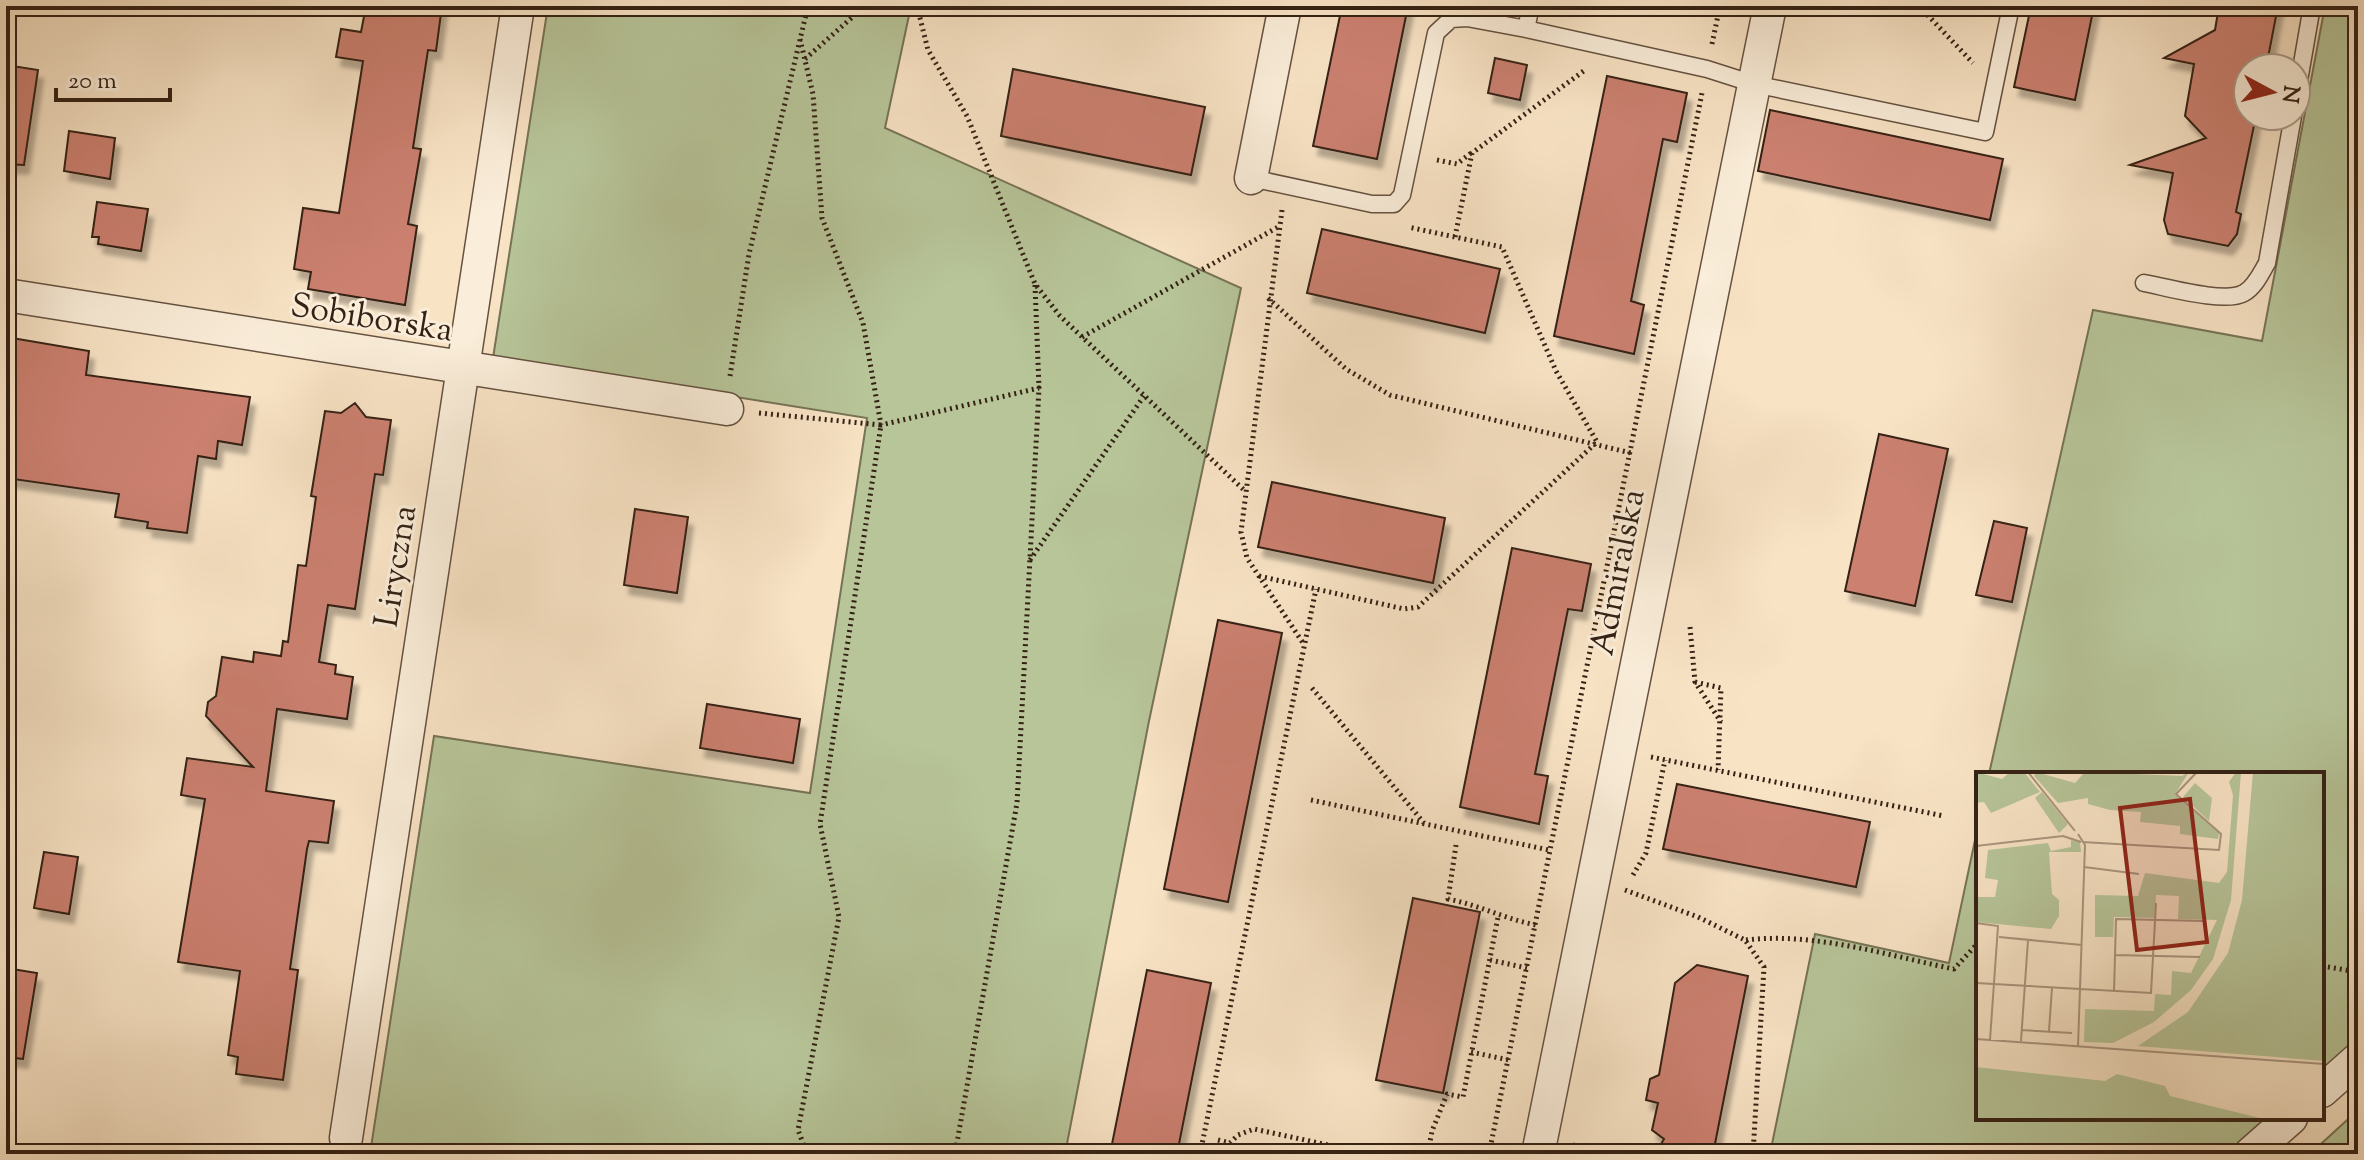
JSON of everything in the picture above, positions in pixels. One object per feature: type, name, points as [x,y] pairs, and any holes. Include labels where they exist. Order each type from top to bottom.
[{"type":"street","name":"Liryczna","points":[[346,1138],[518,6]]},
{"type":"street","points":[[1251,178],[1285,6]]},
{"type":"street","name":"Admiralska","points":[[1538,1154],[1770,6]]},
{"type":"street","name":"Sobiborska","points":[[6,295],[727,409]]},
{"type":"street","points":[[2324,1089],[2358,1059]]},
{"type":"street","points":[[2250,1154],[2289,1120]]},
{"type":"lane","points":[[1526,29],[1531,6]]},
{"type":"lane","points":[[1251,178],[1372,204],[1394,204],[1402,195],[1436,33],[1451,19],[1467,18],[1526,29],[1707,69],[1754,84],[1985,132],[2011,6]]},
{"type":"lane","points":[[2304,52],[2312,6]]},
{"type":"lane","points":[[2144,283],[2222,297],[2243,294],[2256,281],[2267,263],[2290,132]]},
{"type":"path","points":[[808,6],[749,254],[734,337],[727,409],[881,425],[1039,388]]},
{"type":"path","points":[[805,59],[865,6]]},
{"type":"path","points":[[917,6],[928,50],[967,116],[1035,284],[1082,337],[1245,491]]},
{"type":"path","points":[[1489,1154],[1720,6]]},
{"type":"path","points":[[1919,6],[1995,86]]},
{"type":"path","points":[[800,39],[813,94],[822,218],[863,323],[881,425],[820,824],[839,917],[798,1130],[807,1154]]},
{"type":"path","points":[[1411,154],[1457,164],[1590,67]]},
{"type":"path","points":[[1455,237],[1472,153]]},
{"type":"path","points":[[1401,225],[1502,247],[1556,371],[1597,442]]},
{"type":"path","points":[[1082,337],[1279,226],[1241,532],[1247,558],[1304,644]]},
{"type":"path","points":[[955,1154],[1017,803],[1039,388],[1035,284]]},
{"type":"path","points":[[1268,298],[1346,369],[1390,395],[1597,442],[1631,453]]},
{"type":"path","points":[[1030,561],[1144,396]]},
{"type":"path","points":[[1259,576],[1404,609],[1418,607],[1597,442]]},
{"type":"path","points":[[1200,1154],[1316,589]]},
{"type":"path","points":[[1690,627],[1695,682],[1721,723]]},
{"type":"path","points":[[1695,682],[1721,688],[1718,770]]},
{"type":"path","points":[[2358,686],[2353,688],[2358,701]]},
{"type":"path","points":[[1312,688],[1424,823]]},
{"type":"path","points":[[1619,750],[1944,816]]},
{"type":"path","points":[[1665,760],[1646,853],[1624,890],[1698,917],[1745,940],[1764,967],[1753,1154]]},
{"type":"path","points":[[1311,800],[1549,847],[1560,846]]},
{"type":"path","points":[[1456,845],[1448,899],[1475,905],[1498,917],[1536,925]]},
{"type":"path","points":[[1428,1152],[1432,1131],[1447,1094],[1463,1097],[1498,917]]},
{"type":"path","points":[[1745,940],[1778,936],[1819,941],[1954,969],[1976,945]]},
{"type":"path","points":[[1490,960],[1527,968]]},
{"type":"path","points":[[2324,966],[2358,972]]},
{"type":"path","points":[[1471,1052],[1509,1060]]},
{"type":"path","points":[[1218,1140],[1230,1143],[1238,1135],[1254,1129],[1370,1154]]},
{"type":"path","points":[[1583,1147],[1589,1154]]},
{"type":"green space","points":[[548,6],[911,6],[885,128],[1241,288],[1149,721],[1065,1154],[370,1154],[434,736],[810,793],[867,418],[493,358]]},
{"type":"green space","points":[[2325,6],[2358,6],[2358,1043],[2324,1072],[2324,772],[1989,772],[2093,310],[2262,341],[2301,132],[2312,132],[2312,75]]},
{"type":"green space","points":[[1976,835],[1976,1120],[2269,1120],[2230,1154],[1770,1154],[1815,934],[1949,963]]},
{"type":"green space","points":[[2358,1110],[2358,1154],[2310,1154]]},
{"type":"building","points":[[366,6],[442,6],[436,51],[428,50],[413,148],[421,149],[408,224],[417,226],[405,305],[308,289],[311,272],[294,269],[303,208],[339,213],[363,61],[336,57],[341,29],[361,32]]},
{"type":"building","points":[[1342,6],[1408,6],[1377,159],[1313,146]]},
{"type":"building","points":[[2031,6],[2094,6],[2075,100],[2014,87]]},
{"type":"building","points":[[2219,6],[2278,6],[2269,52],[2232,52],[2232,132],[2253,132],[2236,212],[2241,214],[2237,234],[2228,246],[2168,234],[2164,220],[2173,173],[2130,165],[2206,138],[2185,116],[2194,64],[2164,58],[2215,30]]},
{"type":"building","points":[[1495,58],[1527,65],[1520,100],[1488,93]]},
{"type":"building","points":[[6,65],[38,70],[24,165],[6,164]]},
{"type":"building","points":[[1013,69],[1205,107],[1191,175],[1001,136]]},
{"type":"building","points":[[1607,76],[1687,93],[1677,142],[1663,139],[1631,301],[1644,305],[1634,354],[1554,336]]},
{"type":"building","points":[[1770,110],[2003,159],[1990,220],[1758,171]]},
{"type":"building","points":[[69,131],[115,138],[110,179],[64,171]]},
{"type":"building","points":[[97,202],[148,209],[141,251],[98,244],[99,237],[92,237]]},
{"type":"building","points":[[1322,229],[1500,269],[1485,333],[1307,293]]},
{"type":"building","points":[[12,338],[89,351],[86,375],[250,397],[242,445],[218,441],[216,459],[198,456],[187,533],[147,528],[148,522],[115,517],[119,494],[6,478],[6,381]]},
{"type":"building","points":[[355,403],[366,417],[391,420],[383,475],[375,474],[355,609],[328,605],[319,662],[336,665],[335,674],[353,677],[347,719],[277,709],[266,791],[334,801],[328,843],[309,841],[307,849],[290,969],[298,970],[283,1080],[236,1074],[238,1057],[228,1055],[240,971],[178,962],[205,799],[181,795],[187,758],[253,767],[206,716],[208,702],[216,696],[222,657],[253,662],[254,652],[281,656],[283,641],[288,642],[298,565],[306,566],[316,497],[311,496],[325,411],[341,413]]},
{"type":"building","points":[[1879,434],[1948,449],[1915,606],[1845,591]]},
{"type":"building","points":[[1272,482],[1445,518],[1433,583],[1258,547]]},
{"type":"building","points":[[635,509],[688,517],[677,593],[624,585]]},
{"type":"building","points":[[1994,521],[2027,528],[2012,602],[1976,595]]},
{"type":"building","points":[[1512,548],[1591,564],[1582,611],[1568,609],[1535,774],[1548,776],[1539,824],[1460,807]]},
{"type":"building","points":[[1218,620],[1282,633],[1228,902],[1164,889]]},
{"type":"building","points":[[707,704],[800,719],[793,763],[700,748]]},
{"type":"building","points":[[1677,784],[1870,822],[1856,887],[1663,849]]},
{"type":"building","points":[[44,852],[78,857],[69,914],[34,908]]},
{"type":"building","points":[[1413,898],[1480,912],[1443,1093],[1376,1080]]},
{"type":"building","points":[[1697,965],[1748,976],[1713,1154],[1680,1154],[1658,1149],[1664,1139],[1652,1130],[1658,1103],[1646,1100],[1650,1079],[1659,1075],[1675,983]]},
{"type":"building","points":[[6,968],[37,973],[23,1059],[6,1057]]},
{"type":"building","points":[[1147,970],[1211,983],[1177,1154],[1110,1154]]}]
